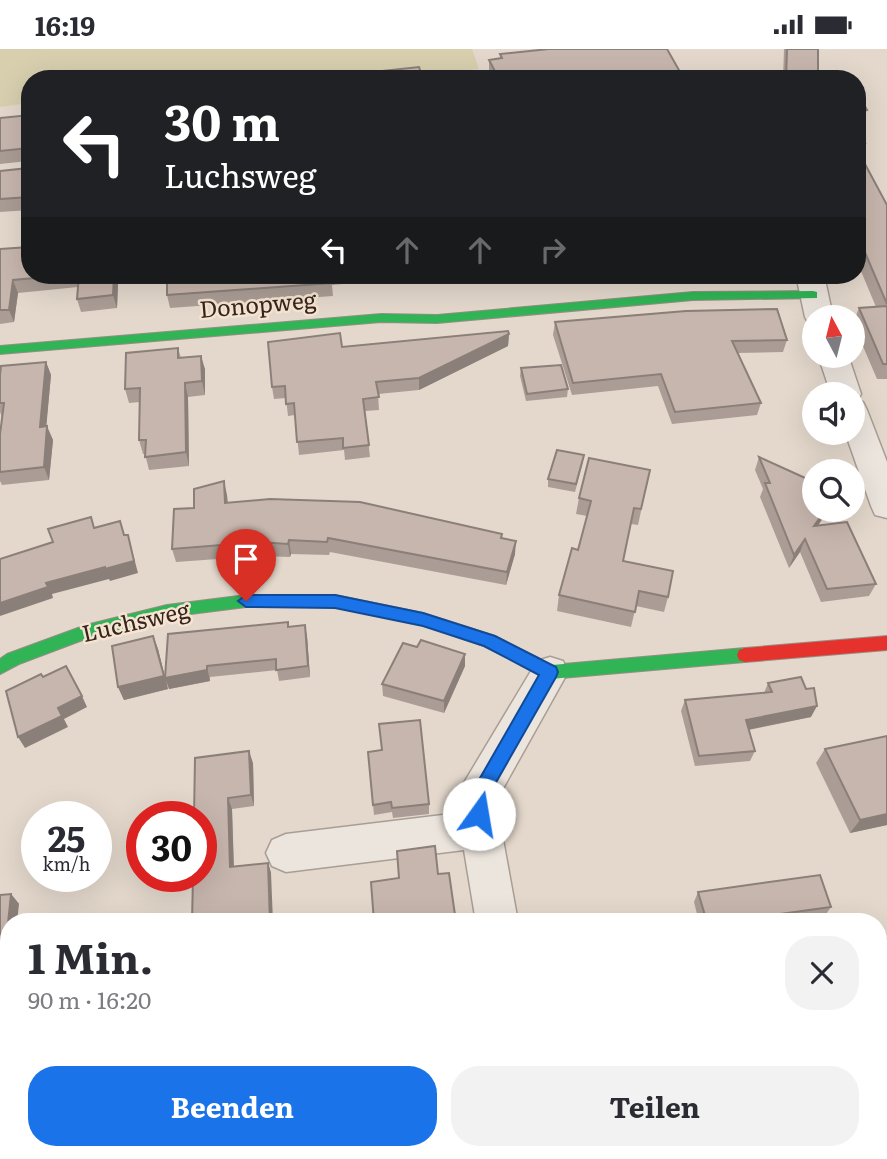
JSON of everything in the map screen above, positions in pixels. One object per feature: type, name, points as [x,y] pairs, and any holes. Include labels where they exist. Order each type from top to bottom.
[{"type":"street","name":"Donopweg","points":[[0,350],[381,318],[438,319],[693,296],[814,296]]},
{"type":"street","points":[[865,445],[887,506]]},
{"type":"street","name":"Luchsweg","points":[[0,667],[13,659],[86,632],[167,611],[246,601],[335,601],[423,619],[489,641],[550,672]]},
{"type":"street","points":[[496,913],[477,799],[550,672],[887,643]]},
{"type":"street","points":[[286,853],[481,829]]},
{"type":"shaded area","points":[[0,49],[472,49],[479,69],[21,70],[21,104],[0,107]]},
{"type":"building","points":[[549,49],[667,49],[679,70],[494,70],[489,60],[502,58],[500,54]]},
{"type":"building","points":[[787,49],[818,49],[818,70],[786,70]]},
{"type":"building","points":[[419,67],[420,70],[390,70]]},
{"type":"building","points":[[21,116],[21,149],[0,151],[0,118]]},
{"type":"building","points":[[866,166],[887,205],[887,304],[866,255]]},
{"type":"building","points":[[21,169],[21,198],[0,199],[0,171]]},
{"type":"building","points":[[21,248],[21,279],[13,280],[9,310],[0,310],[0,249]]},
{"type":"building","points":[[78,284],[114,284],[113,295],[77,299]]},
{"type":"building","points":[[167,284],[318,284],[167,295]]},
{"type":"building","points":[[887,306],[887,364],[883,364],[865,322],[865,308]]},
{"type":"building","points":[[777,309],[787,340],[732,341],[761,403],[675,412],[661,374],[573,383],[555,322],[686,311]]},
{"type":"building","points":[[508,331],[509,334],[419,378],[376,382],[379,397],[363,399],[369,445],[343,448],[343,438],[297,442],[294,403],[286,404],[285,386],[272,387],[268,342],[340,333],[342,347]]},
{"type":"building","points":[[178,348],[178,358],[201,356],[202,381],[185,383],[186,452],[145,457],[146,440],[139,440],[140,388],[125,389],[126,353]]},
{"type":"building","points":[[46,362],[40,427],[47,426],[44,467],[0,472],[0,434],[4,403],[0,403],[1,366]]},
{"type":"building","points":[[561,365],[568,389],[527,394],[521,368]]},
{"type":"building","points":[[557,450],[584,455],[576,484],[548,479]]},
{"type":"building","points":[[759,457],[802,477],[802,522],[817,522],[814,526],[847,522],[876,584],[827,589],[805,539],[794,555],[765,483],[770,483]]},
{"type":"building","points":[[589,458],[650,470],[641,509],[634,508],[623,561],[673,571],[668,597],[639,591],[635,612],[559,595],[572,548],[578,550],[591,501],[579,498]]},
{"type":"building","points":[[224,481],[225,503],[270,499],[360,502],[502,534],[501,538],[516,541],[507,572],[328,538],[327,542],[289,540],[288,544],[258,542],[172,549],[174,509],[194,508],[194,489]]},
{"type":"building","points":[[91,517],[94,528],[120,521],[124,535],[128,535],[134,561],[46,583],[48,587],[0,603],[0,559],[53,542],[48,529]]},
{"type":"building","points":[[288,622],[288,627],[305,625],[308,666],[276,670],[276,659],[207,666],[207,670],[165,678],[168,634]]},
{"type":"building","points":[[153,636],[164,676],[118,687],[112,646]]},
{"type":"building","points":[[421,640],[465,654],[444,701],[382,684],[403,643],[417,647]]},
{"type":"building","points":[[66,666],[82,696],[58,708],[62,716],[18,737],[6,691],[41,674],[43,677]]},
{"type":"building","points":[[801,677],[806,689],[814,688],[817,706],[746,720],[755,751],[699,756],[685,700],[772,692],[768,683]]},
{"type":"building","points":[[420,720],[429,804],[392,808],[391,802],[373,805],[368,752],[382,750],[379,724]]},
{"type":"building","points":[[887,736],[887,814],[860,820],[825,749]]},
{"type":"building","points":[[249,751],[251,795],[228,798],[230,867],[268,863],[270,913],[192,913],[193,892],[217,892],[217,801],[194,801],[195,758]]},
{"type":"building","points":[[435,846],[438,874],[449,873],[455,913],[373,913],[371,882],[399,878],[397,851]]},
{"type":"building","points":[[820,875],[831,907],[787,913],[704,913],[698,892]]},
{"type":"building","points":[[11,894],[9,913],[0,913],[0,895]]},
{"type":"traffic: fast","points":[[0,350],[381,318],[437,319],[693,296],[813,295]]},
{"type":"traffic: fast","points":[[0,667],[13,659],[86,632],[167,611],[246,601],[335,601],[423,619],[489,641],[550,672],[745,655]]},
{"type":"traffic: jam","points":[[745,655],[887,643]]},
{"type":"route","points":[[246,601],[335,601],[423,619],[489,641],[550,672],[477,799],[479,814]]}]
